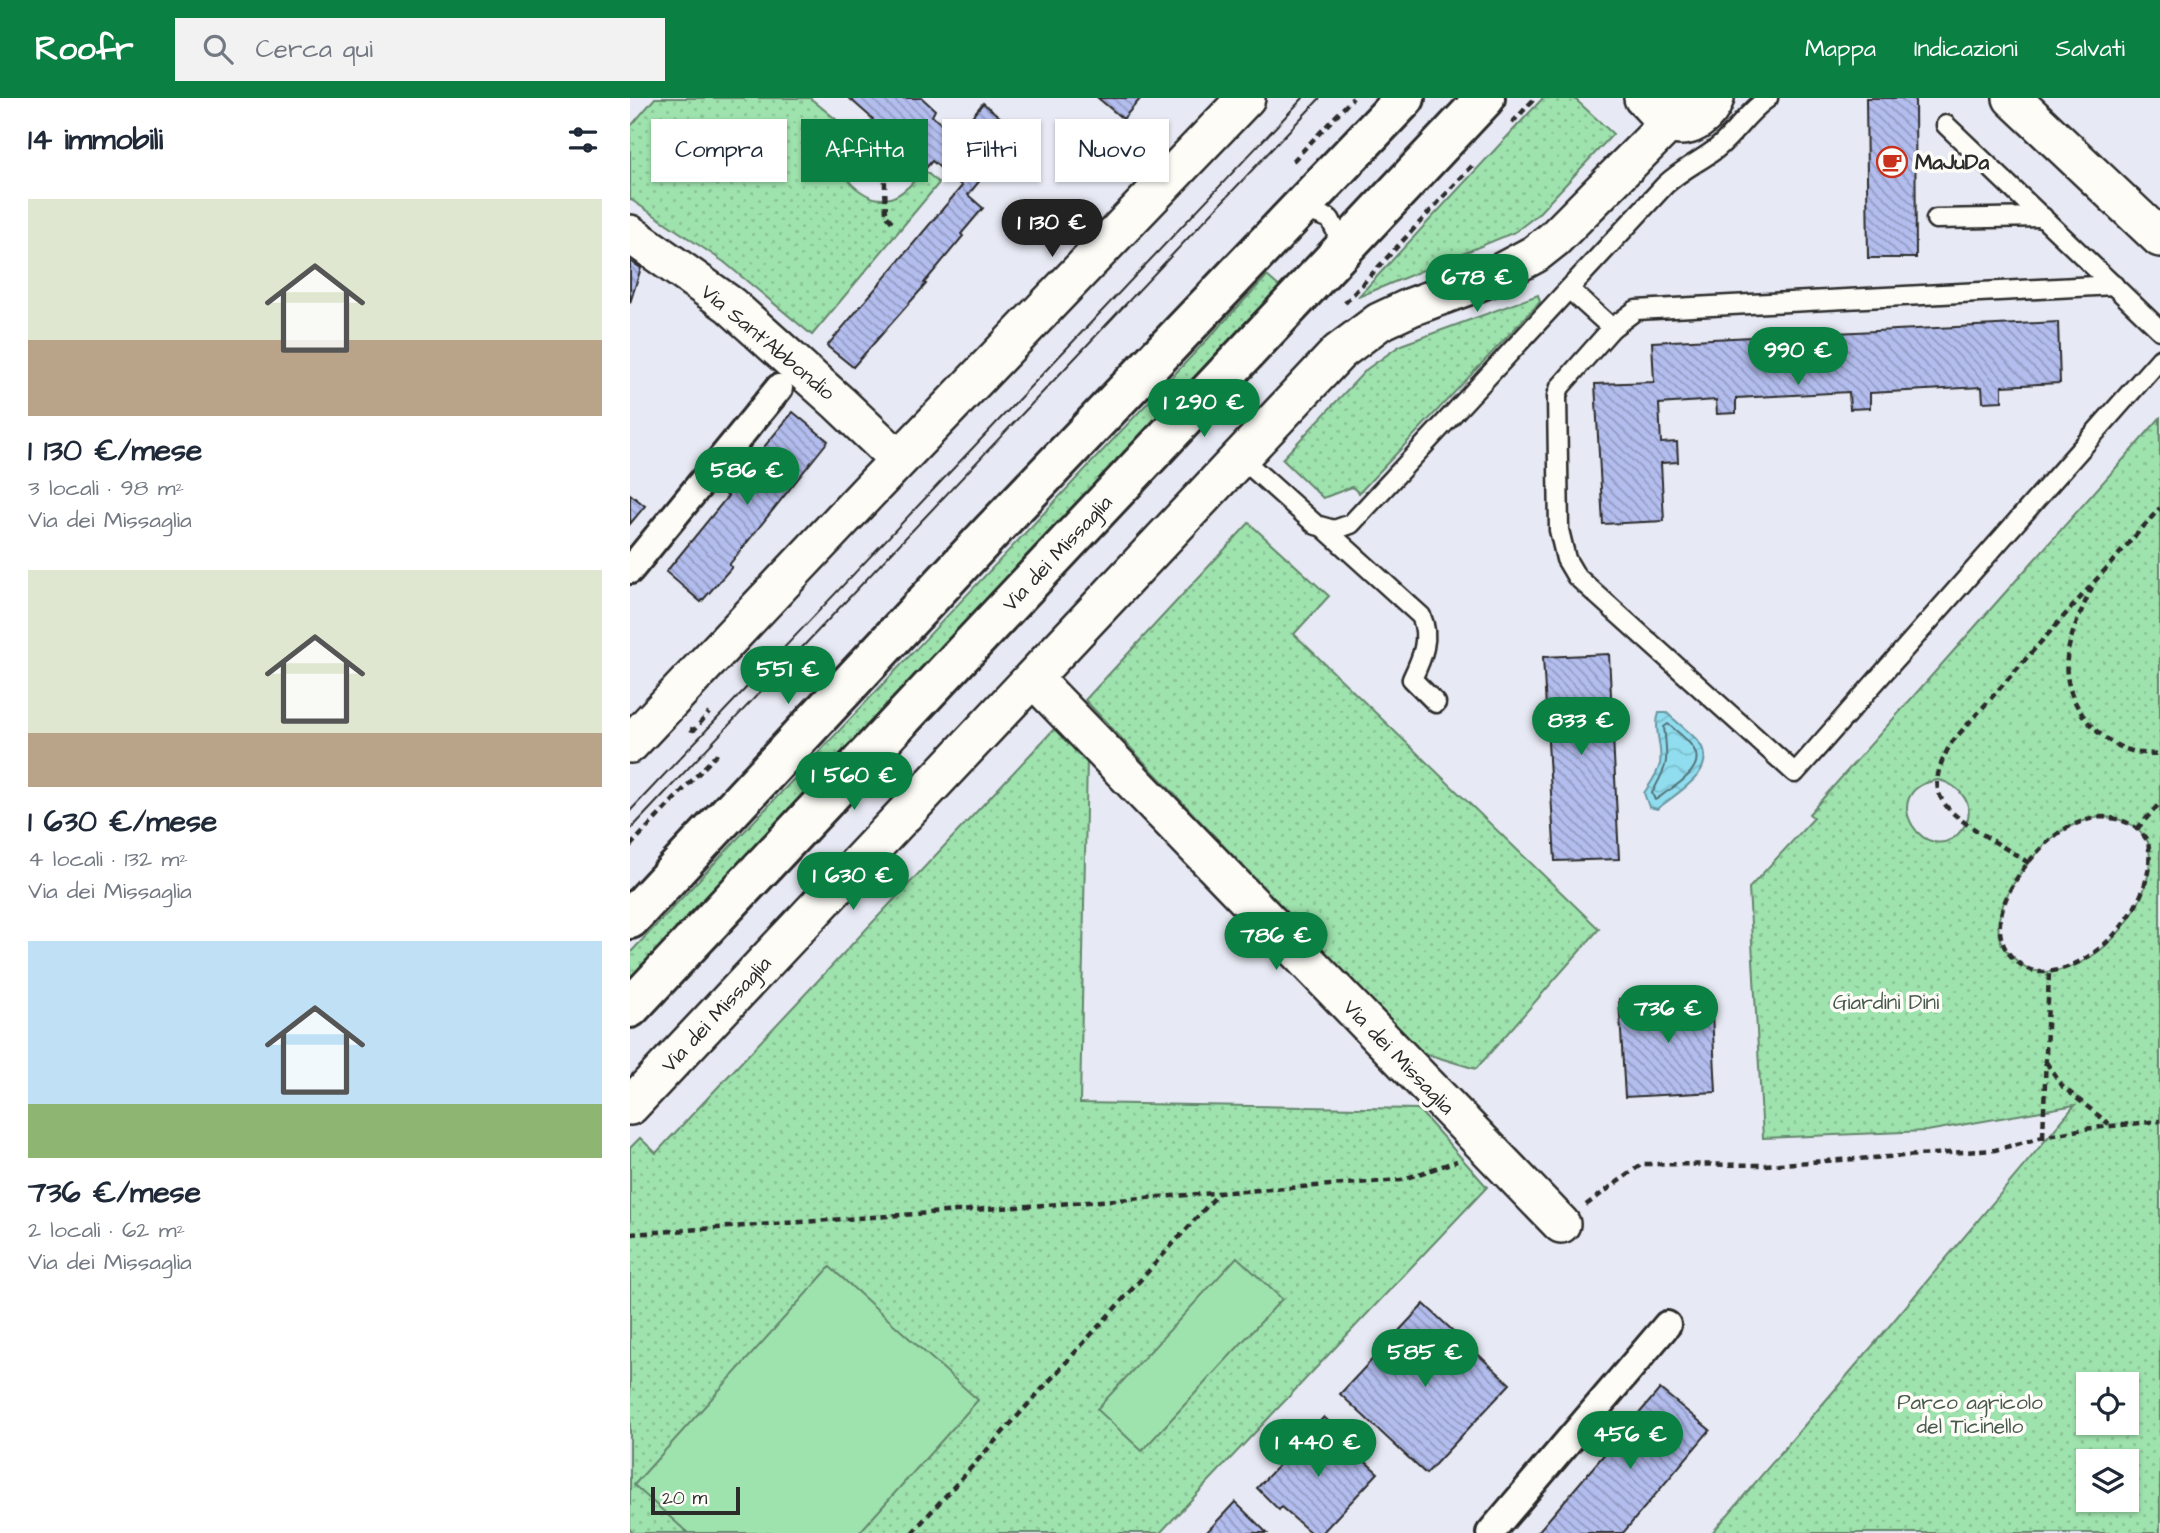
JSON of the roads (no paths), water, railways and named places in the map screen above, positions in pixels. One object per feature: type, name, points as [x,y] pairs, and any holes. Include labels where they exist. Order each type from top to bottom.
[{"type":"main road","points":[[630,919],[989,534],[1405,98]]},
{"type":"main road","name":"Via dei Missaglia","points":[[630,1008],[1485,98]]},
{"type":"street","points":[[630,744],[898,459],[1246,98]]},
{"type":"street","points":[[1643,98],[1673,111],[1680,127],[1695,123],[1709,110],[1715,98]]},
{"type":"street","points":[[2012,98],[2160,238]]},
{"type":"street","name":"Via dei Missaglia","points":[[630,1105],[1339,352],[1360,335],[1395,314],[1492,277],[1535,254],[1554,239],[1673,111]]},
{"type":"street","name":"Via Sant'Abbondio","points":[[630,234],[730,305],[898,459]]},
{"type":"street","points":[[630,570],[779,387]]},
{"type":"street","name":"Via dei Missaglia","points":[[1033,678],[1561,1224]]},
{"type":"street","points":[[1490,1533],[1667,1325]]},
{"type":"lane","points":[[1325,529],[1343,529],[1351,524],[1665,185],[1728,139],[1751,112],[1768,98]]},
{"type":"lane","points":[[1946,125],[2160,330]]},
{"type":"lane","points":[[1288,221],[1297,216],[1315,213],[1330,219],[1335,224],[1338,239],[1331,261]]},
{"type":"lane","points":[[1936,219],[2043,218]]},
{"type":"lane","points":[[2114,285],[1636,310],[1612,328],[1560,387],[1557,396],[1559,530],[1566,559],[1576,576],[1795,773],[2160,359]]},
{"type":"lane","points":[[1569,289],[1612,328]]},
{"type":"lane","points":[[1240,457],[1306,518],[1325,529],[1421,617],[1427,630],[1422,659],[1412,679],[1436,702]]},
{"type":"water","points":[[1659,713],[1667,713],[1696,739],[1703,750],[1704,760],[1694,779],[1657,809],[1649,807],[1644,793],[1660,764],[1657,726]]},
{"type":"tram line","points":[[630,811],[1303,98]]},
{"type":"tram line","points":[[630,830],[1320,98]]},
{"type":"place","name":"MaJuDa","points":[[1892,162]]},
{"type":"park label","name":"Giardini Dini","points":[[1886,1002]]},
{"type":"park label","name":"Parco agricolo del Ticinello","points":[[1970,1414]]}]
